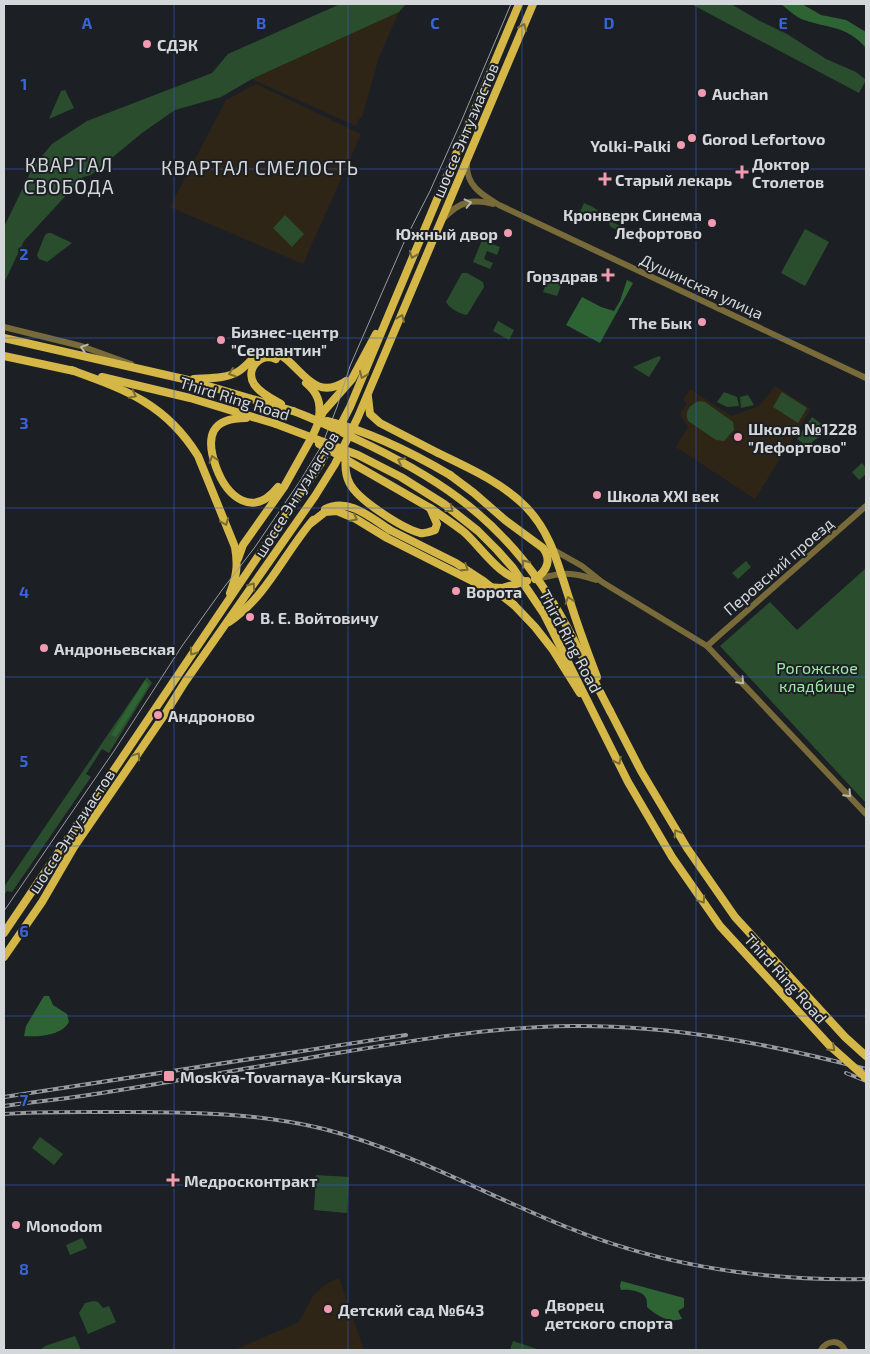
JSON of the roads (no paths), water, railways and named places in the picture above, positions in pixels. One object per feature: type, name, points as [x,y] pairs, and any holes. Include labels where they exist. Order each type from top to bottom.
[{"type":"main road","name":"шоссе Энтузиастов","points":[[4,933],[321,463],[350,407],[519,4]]},
{"type":"main road","name":"шоссе Энтузиастов","points":[[4,957],[53,885],[74,847],[335,464],[368,395],[533,4]]},
{"type":"main road","points":[[188,380],[232,375],[241,370],[255,356],[265,352],[272,352],[279,355],[317,386],[326,388],[336,387],[346,382],[388,313]]},
{"type":"main road","name":"Third Ring Road","points":[[4,338],[188,380],[309,417],[409,465],[452,492],[486,520],[525,562],[556,608],[641,771],[687,848],[735,917],[838,1031],[866,1056]]},
{"type":"main road","name":"Third Ring Road","points":[[4,356],[190,398],[298,432],[358,455],[401,477],[444,504],[478,531],[513,568],[544,614],[628,782],[672,857],[720,926],[829,1045],[866,1078]]},
{"type":"main road","points":[[293,411],[267,396],[254,383],[253,367],[260,360],[268,357],[279,361],[317,394],[320,407],[312,435]]},
{"type":"main road","points":[[221,612],[235,580],[238,559],[244,545],[284,487],[323,412],[349,383],[357,366]]},
{"type":"main road","points":[[71,370],[115,386],[142,400],[165,415],[185,436],[198,456],[235,546],[238,559]]},
{"type":"main road","points":[[368,395],[369,411],[380,424],[483,475],[508,491],[542,525],[554,548],[583,640],[610,711]]},
{"type":"main road","points":[[309,417],[365,432],[426,460],[450,475],[505,520],[533,540],[543,548],[549,558],[547,567],[531,580],[502,588],[484,587],[387,538],[356,519],[337,511],[325,512],[311,523]]},
{"type":"main road","points":[[276,424],[247,418],[234,418],[220,425],[212,434],[210,441],[211,453],[218,472],[229,492],[242,501],[251,502],[267,498],[294,468]]},
{"type":"main road","points":[[298,432],[430,508],[464,532],[502,571],[515,580],[531,580]]},
{"type":"main road","points":[[351,433],[346,457],[348,481],[360,497],[380,511],[411,529],[422,533],[429,533],[435,530],[437,524],[430,508]]},
{"type":"main road","points":[[224,626],[253,603],[269,584],[311,523],[322,511],[328,507],[344,504],[355,508],[390,530],[456,563],[514,605],[553,650],[596,718]]},
{"type":"street","name":"Душинская улица","points":[[467,160],[466,168],[471,184],[499,205],[866,378]]},
{"type":"street","name":"Душинская улица","points":[[442,220],[464,202],[478,201],[499,205]]},
{"type":"street","points":[[4,327],[81,346],[146,370]]},
{"type":"street","name":"Перовский проезд","points":[[707,646],[866,506]]},
{"type":"street","points":[[533,540],[582,566],[602,582],[707,646],[866,814]]},
{"type":"street","points":[[531,580],[562,573],[577,574],[602,582]]},
{"type":"street","points":[[821,1350],[828,1343],[835,1342],[842,1345],[845,1350]]},
{"type":"tram line","points":[[4,911],[114,751],[182,646],[255,547],[322,445],[350,366],[405,240],[430,191],[461,122],[511,4]]},
{"type":"railway","points":[[4,1106],[112,1091],[414,1041],[477,1032],[540,1027],[609,1027],[684,1033],[757,1044],[866,1069]]},
{"type":"railway","points":[[4,1097],[406,1035]]},
{"type":"railway","points":[[846,1073],[866,1081]]},
{"type":"railway","points":[[4,1114],[34,1112],[200,1113],[225,1114],[299,1124],[356,1138],[387,1149],[569,1228],[641,1252],[678,1261],[752,1274],[828,1279],[866,1279]]},
{"type":"place","name":"СДЭК","points":[[147,44]]},
{"type":"place","name":"Auchan","points":[[702,93]]},
{"type":"place","name":"Gorod Lefortovo","points":[[692,138]]},
{"type":"place","name":"Yolki-Palki","points":[[681,145]]},
{"type":"place","name":"Доктор Столетов","points":[[742,172]]},
{"type":"place","name":"Старый лекарь","points":[[605,179]]},
{"type":"place","name":"Кронверк Синема Лефортово","points":[[712,223]]},
{"type":"place","name":"Южный двор","points":[[508,233]]},
{"type":"place","name":"Горздрав","points":[[608,275]]},
{"type":"place","name":"The Бык","points":[[702,322]]},
{"type":"place","name":"Бизнес-центр \"Серпантин\"","points":[[221,340]]},
{"type":"place","name":"Школа №1228 \"Лефортово\"","points":[[738,437]]},
{"type":"place","name":"Школа XXI век","points":[[597,495]]},
{"type":"place","name":"Ворота","points":[[456,591]]},
{"type":"place","name":"В. Е. Войтовичу","points":[[250,617]]},
{"type":"place","name":"Андроньевская","points":[[44,648]]},
{"type":"place","name":"Андроново","points":[[158,715]]},
{"type":"place","name":"Moskva-Tovarnaya-Kurskaya","points":[[169,1076]]},
{"type":"place","name":"Медросконтракт","points":[[173,1180]]},
{"type":"place","name":"Monodom","points":[[16,1225]]},
{"type":"place","name":"Детский сад №643","points":[[328,1309]]},
{"type":"place","name":"Дворец детского спорта","points":[[535,1313]]},
{"type":"district","name":"КВАРТАЛ СМЕЛОСТЬ","points":[[260,167]]},
{"type":"district","name":"КВАРТАЛ СВОБОДА","points":[[69,175]]},
{"type":"park label","name":"Рогожское кладбище","points":[[817,676]]}]
